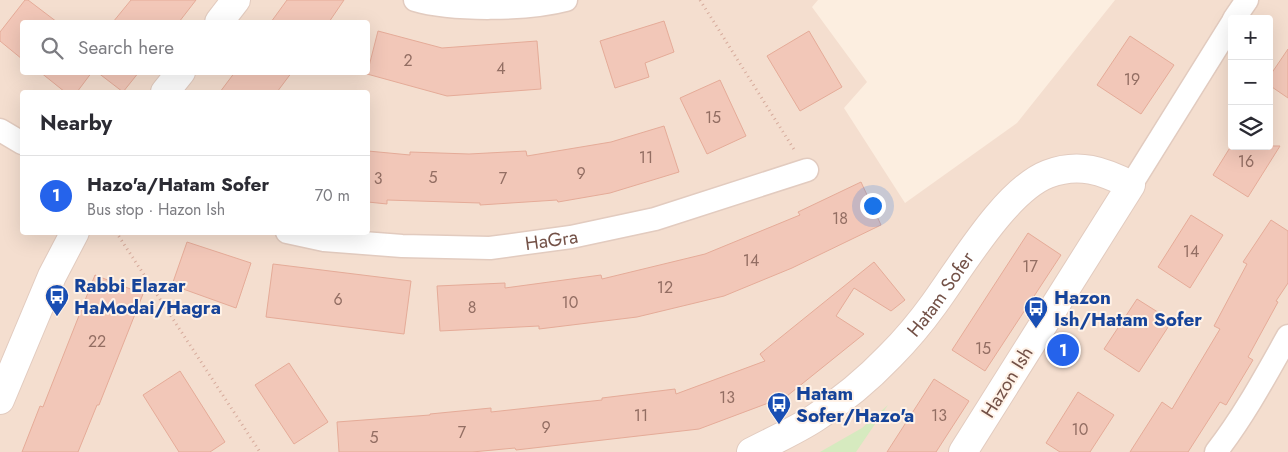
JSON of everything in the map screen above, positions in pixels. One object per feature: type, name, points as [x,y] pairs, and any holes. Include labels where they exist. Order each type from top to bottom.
[{"type":"street","points":[[221,20],[236,0]]},
{"type":"street","points":[[415,0],[461,7],[503,7],[553,4],[566,0]]},
{"type":"street","points":[[1237,15],[1247,0]]},
{"type":"street","points":[[1131,185],[1228,29]]},
{"type":"street","points":[[166,90],[178,75]]},
{"type":"street","points":[[0,130],[20,141]]},
{"type":"street","name":"Hatam Sofer","points":[[751,452],[814,419],[862,384],[892,354],[933,306],[1000,212],[1024,189],[1047,174],[1073,168],[1092,169],[1131,185]]},
{"type":"street","name":"HaGra","points":[[301,235],[324,240],[402,246],[490,248],[571,238],[655,219],[808,170]]},
{"type":"street","name":"Hazon Ish","points":[[963,452],[1131,185]]},
{"type":"street","points":[[0,400],[52,276],[72,235]]},
{"type":"street","points":[[1216,452],[1226,440],[1288,336]]},
{"type":"path","points":[[700,0],[808,170]]},
{"type":"path","points":[[118,235],[260,452]]},
{"type":"shaded area","points":[[0,0],[818,0],[812,7],[867,82],[844,108],[905,203],[1017,123],[1115,0],[1288,0],[1288,452],[0,452]]},
{"type":"green space","points":[[888,405],[856,452],[820,452],[862,428]]},
{"type":"building","points":[[25,0],[28,0],[54,20],[20,20],[20,57],[0,41],[0,32]]},
{"type":"building","points":[[131,0],[196,0],[181,20],[115,20]]},
{"type":"building","points":[[287,0],[344,0],[330,20],[272,20]]},
{"type":"building","points":[[664,21],[674,52],[645,63],[649,77],[615,88],[600,41]]},
{"type":"building","points":[[378,31],[442,48],[537,41],[541,89],[447,96],[370,75],[370,62]]},
{"type":"building","points":[[809,31],[842,87],[800,111],[767,56]]},
{"type":"building","points":[[1130,36],[1174,65],[1141,114],[1097,85]]},
{"type":"building","points":[[1288,49],[1288,98],[1273,88],[1273,71]]},
{"type":"building","points":[[44,75],[90,75],[78,90],[62,90]]},
{"type":"building","points":[[101,75],[137,75],[125,90],[120,90]]},
{"type":"building","points":[[233,75],[290,75],[278,90],[222,90]]},
{"type":"building","points":[[720,80],[746,136],[707,154],[680,98]]},
{"type":"building","points":[[664,126],[679,172],[610,193],[558,202],[557,200],[480,205],[480,203],[387,200],[387,204],[370,202],[370,151],[410,155],[410,152],[469,154],[526,151],[527,156],[611,142]]},
{"type":"building","points":[[1273,146],[1280,146],[1248,197],[1213,175],[1229,150],[1273,150]]},
{"type":"building","points":[[861,182],[881,225],[792,268],[724,296],[637,317],[539,329],[539,326],[440,331],[437,286],[505,283],[505,288],[601,275],[602,279],[705,254],[800,215],[798,212]]},
{"type":"building","points":[[1191,215],[1223,235],[1190,288],[1158,267]]},
{"type":"building","points":[[1271,220],[1288,231],[1288,283],[1276,301],[1278,302],[1248,357],[1253,360],[1226,405],[1220,402],[1188,452],[1130,452],[1162,402],[1172,409],[1220,329],[1214,326],[1247,264],[1243,262]]},
{"type":"building","points":[[1028,233],[1061,255],[985,371],[952,350]]},
{"type":"building","points":[[187,242],[251,263],[236,308],[172,285]]},
{"type":"building","points":[[874,262],[905,300],[891,311],[854,288],[836,316],[864,334],[787,396],[699,429],[516,450],[515,448],[472,452],[339,452],[337,422],[491,408],[491,412],[602,400],[602,398],[675,389],[676,394],[765,361],[760,354]]},
{"type":"building","points":[[273,264],[411,281],[404,334],[266,317]]},
{"type":"building","points":[[95,275],[143,294],[99,405],[97,405],[78,452],[22,452],[40,406],[43,407]]},
{"type":"building","points":[[1137,299],[1172,321],[1139,372],[1104,349]]},
{"type":"building","points":[[289,363],[328,422],[294,444],[255,385]]},
{"type":"building","points":[[180,371],[225,442],[210,452],[179,452],[143,395]]},
{"type":"building","points":[[934,379],[969,401],[936,452],[887,452]]},
{"type":"building","points":[[1078,392],[1114,415],[1090,452],[1060,452],[1046,443]]},
{"type":"place","name":"Rabbi Elazar HaModai/Hagra","points":[[57,317]]},
{"type":"place","name":"Hazon Ish/Hatam Sofer","points":[[1036,329]]},
{"type":"place","name":"Hazo'a/Hatam Sofer","points":[[1063,350]]},
{"type":"place","name":"Hatam Sofer/Hazo'a","points":[[779,425]]}]
